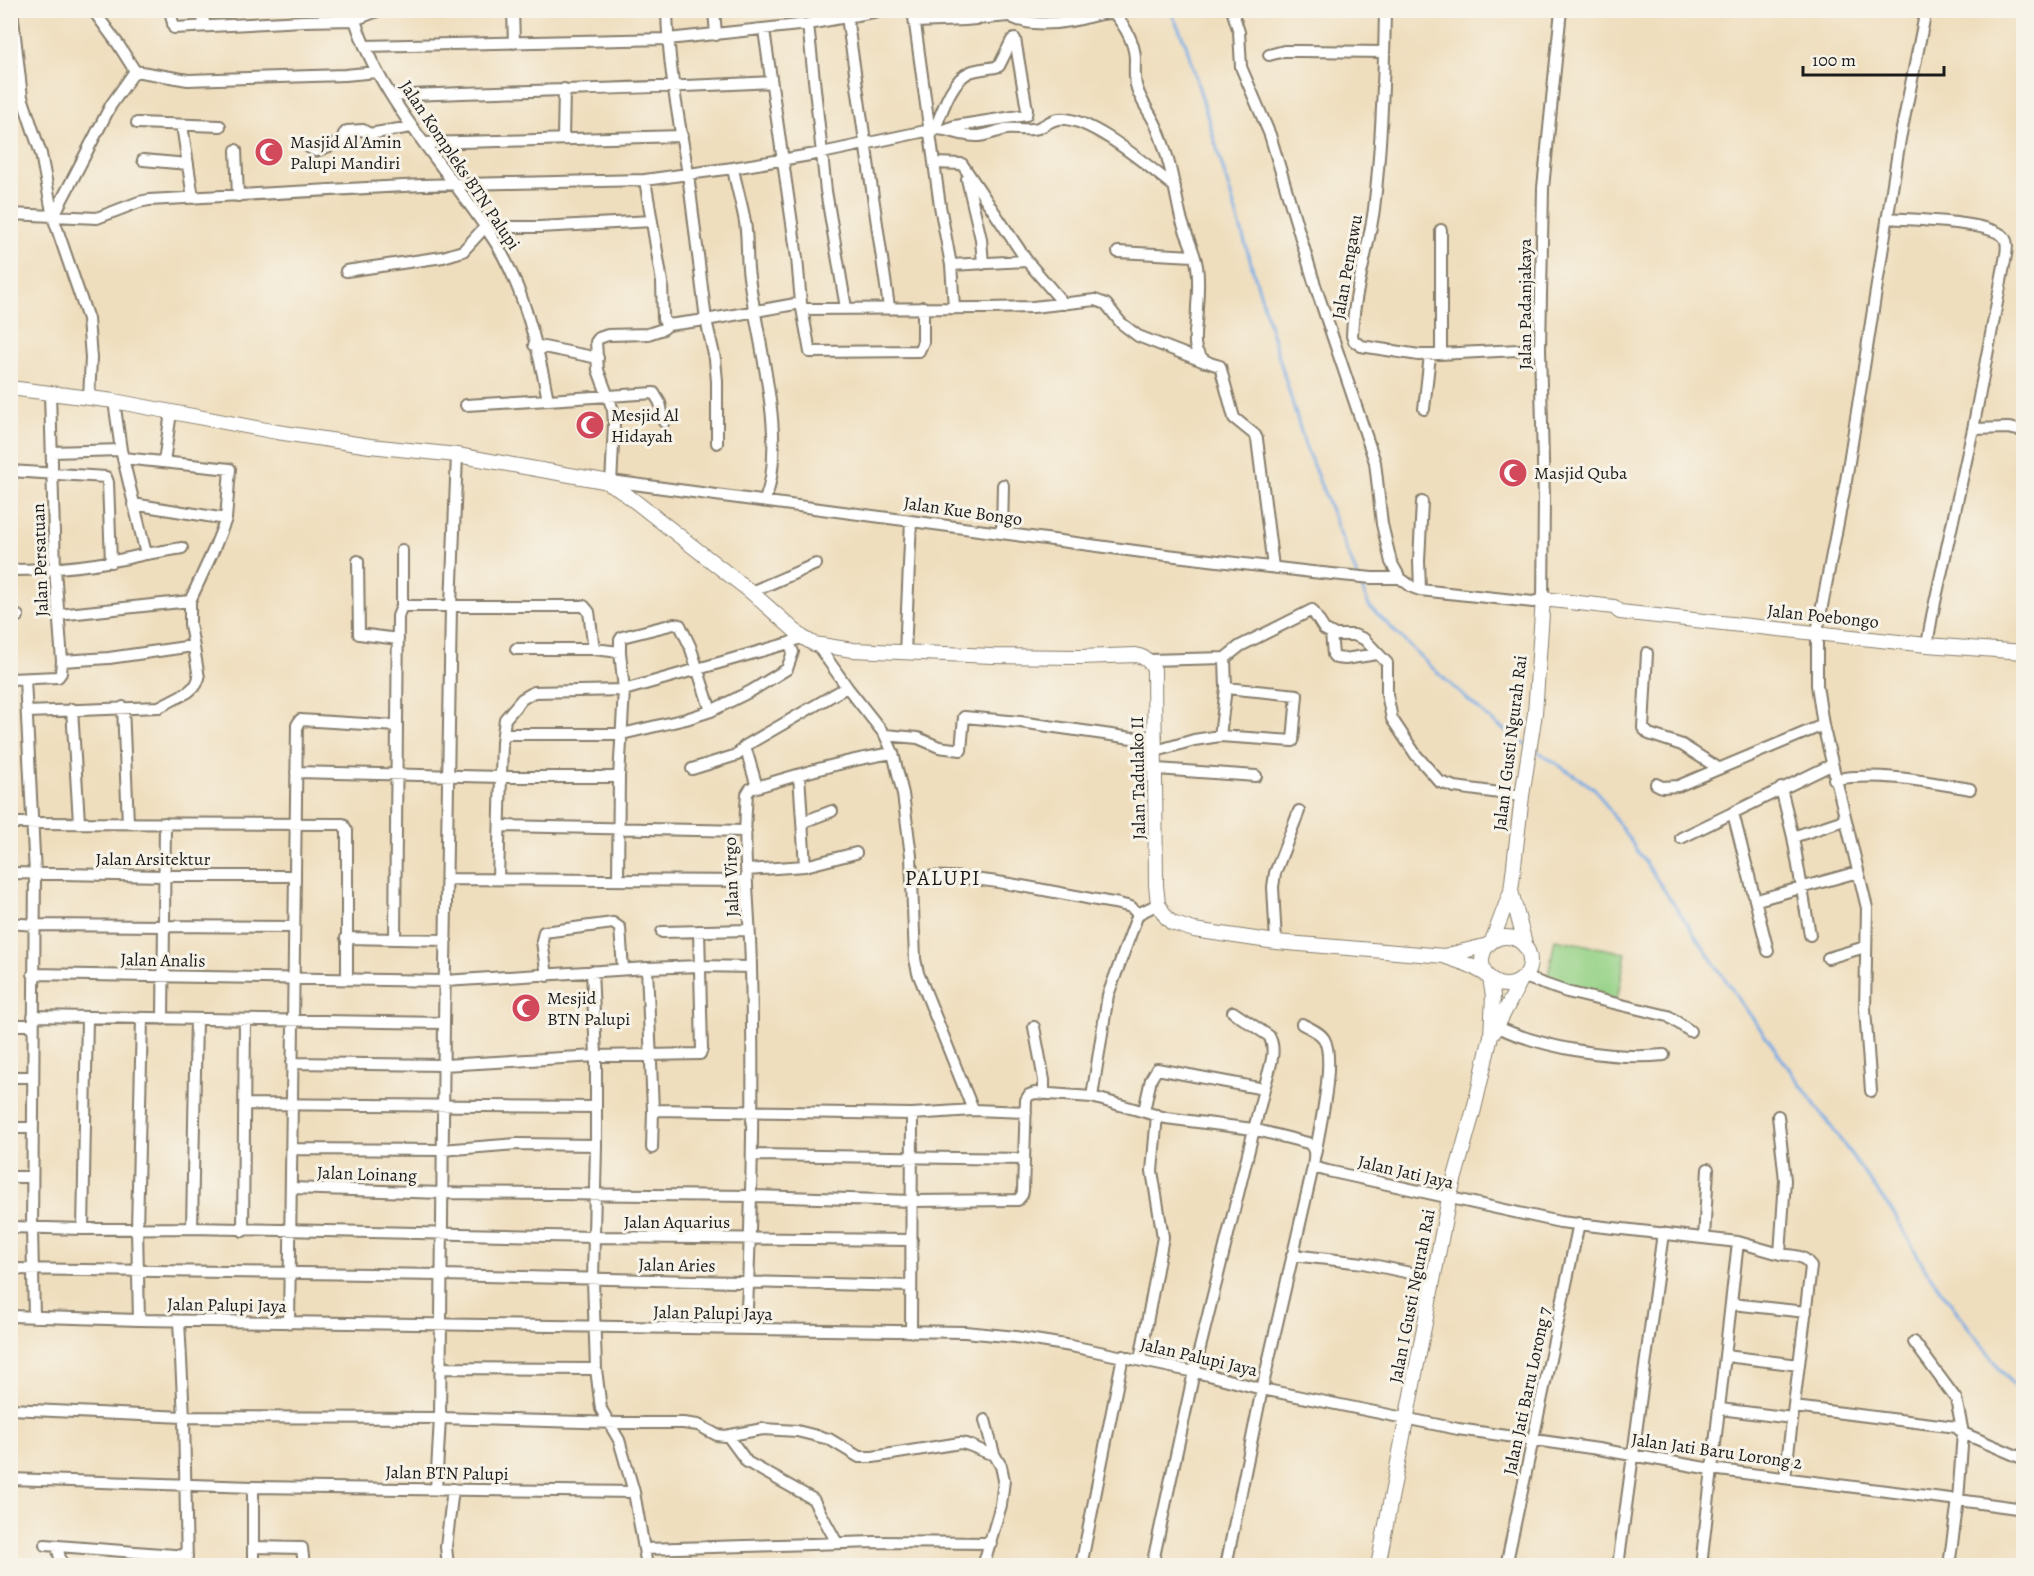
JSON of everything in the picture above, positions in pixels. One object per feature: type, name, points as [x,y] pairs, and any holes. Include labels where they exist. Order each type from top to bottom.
[{"type":"main road","points":[[10,388],[114,401],[347,442],[457,455],[611,482],[751,592],[802,637],[818,646],[905,653],[1080,657],[1136,655],[1149,660]]},
{"type":"main road","name":"Jalan Poebongo","points":[[1540,603],[1614,607],[1620,612],[1927,645],[2024,652]]},
{"type":"main road","name":"Jalan I Gusti Ngurah Rai","points":[[1490,943],[1511,891],[1535,712],[1540,603]]},
{"type":"main road","name":"Jalan Tadulako II","points":[[1149,660],[1154,670],[1158,904]]},
{"type":"main road","name":"Jalan I Gusti Ngurah Rai","points":[[1511,891],[1526,947]]},
{"type":"main road","points":[[1158,904],[1166,917],[1181,927],[1276,942],[1444,956],[1469,965],[1501,985],[1508,985],[1522,978],[1529,969],[1530,961],[1526,947],[1514,938],[1499,938],[1490,943],[1444,956]]},
{"type":"main road","points":[[1488,977],[1482,963],[1490,943]]},
{"type":"main road","name":"Jalan I Gusti Ngurah Rai","points":[[1488,977],[1493,996],[1494,1032]]},
{"type":"main road","name":"Jalan I Gusti Ngurah Rai","points":[[1378,1566],[1449,1198],[1494,1032],[1522,978]]},
{"type":"street","points":[[93,10],[135,71],[188,80],[377,72]]},
{"type":"street","points":[[170,10],[174,28],[303,16],[353,15],[380,10]]},
{"type":"street","points":[[201,10],[205,26]]},
{"type":"street","points":[[513,10],[514,43]]},
{"type":"street","points":[[667,10],[674,88],[688,174],[706,320],[715,359],[717,443]]},
{"type":"street","points":[[714,10],[716,35]]},
{"type":"street","points":[[365,46],[668,39],[764,30],[884,10]]},
{"type":"street","points":[[1232,10],[1239,32]]},
{"type":"street","points":[[1241,10],[1239,32],[1241,68],[1270,135],[1314,282],[1375,462],[1383,524],[1391,562],[1400,578],[1420,590],[1540,603]]},
{"type":"street","name":"Jalan Pengawu","points":[[1385,10],[1381,141],[1373,211],[1355,296],[1352,336],[1358,345],[1409,354],[1435,355],[1539,349]]},
{"type":"street","name":"Jalan Padanjakaya","points":[[1540,603],[1544,488],[1539,349],[1543,188],[1561,10]]},
{"type":"street","points":[[1870,1091],[1865,1009],[1864,947],[1867,908],[1823,725],[1817,685],[1817,632],[1846,481],[1900,139],[1926,10]]},
{"type":"street","points":[[954,307],[951,265],[934,163],[932,129],[914,16],[965,20],[1005,13],[1042,23],[1069,21],[1111,12],[1115,14],[1132,42],[1136,85],[1143,103],[1158,128],[1175,186],[1180,215],[1197,266],[1194,337],[1198,353],[1208,363]]},
{"type":"street","name":"Jalan Kompleks BTN Palupi","points":[[353,15],[377,72],[411,127],[456,184],[485,227],[511,272],[521,296],[548,400]]},
{"type":"street","points":[[12,16],[22,97],[41,154],[53,217],[88,319],[91,358],[88,398]]},
{"type":"street","points":[[847,17],[889,307]]},
{"type":"street","points":[[808,24],[822,153],[846,308]]},
{"type":"street","points":[[764,30],[797,258],[801,306],[810,352],[919,351],[923,342],[923,307]]},
{"type":"street","points":[[10,214],[97,218],[139,202],[193,198],[456,184],[645,180],[782,160],[932,129],[946,129],[1026,115],[1015,39],[1012,40],[999,66],[966,75],[949,95],[932,129]]},
{"type":"street","points":[[1269,55],[1284,51],[1384,52]]},
{"type":"street","points":[[53,217],[111,105],[135,71]]},
{"type":"street","points":[[392,96],[564,89],[674,88],[771,82]]},
{"type":"street","points":[[563,138],[564,89]]},
{"type":"street","points":[[10,98],[22,97]]},
{"type":"street","points":[[946,129],[979,136],[1006,129],[1038,128],[1054,119],[1070,119],[1106,135],[1175,186]]},
{"type":"street","points":[[137,123],[220,126]]},
{"type":"street","points":[[182,125],[193,198]]},
{"type":"street","points":[[310,148],[316,151],[339,142],[347,131],[363,130],[369,134],[411,127]]},
{"type":"street","points":[[424,142],[682,136]]},
{"type":"street","points":[[236,150],[238,196]]},
{"type":"street","points":[[143,160],[188,164]]},
{"type":"street","points":[[934,163],[962,164],[977,214],[983,264]]},
{"type":"street","points":[[733,168],[745,224],[748,277],[769,402],[773,452],[771,478],[765,500]]},
{"type":"street","points":[[964,170],[1027,261],[1064,304]]},
{"type":"street","points":[[645,180],[662,282],[663,319],[668,325]]},
{"type":"street","points":[[1887,218],[1977,226],[1996,232],[2007,242],[1973,429],[1927,645]]},
{"type":"street","points":[[346,271],[444,257],[469,246],[485,227],[539,228],[652,221]]},
{"type":"street","points":[[1424,409],[1435,355],[1441,230]]},
{"type":"street","points":[[1118,252],[1194,256]]},
{"type":"street","points":[[951,265],[1027,261]]},
{"type":"street","points":[[611,482],[614,424],[613,410],[598,370],[596,342],[601,336],[648,334],[668,325],[801,306],[987,308],[1064,304],[1090,300],[1106,304],[1121,323],[1138,336],[1220,366],[1234,418],[1257,439],[1273,567]]},
{"type":"street","points":[[534,345],[598,358]]},
{"type":"street","points":[[1336,346],[1358,345]]},
{"type":"street","name":"Jalan Persatuan","points":[[50,393],[55,569],[62,661]]},
{"type":"street","points":[[466,405],[654,393],[660,403],[664,422]]},
{"type":"street","points":[[114,401],[122,454],[146,554]]},
{"type":"street","points":[[164,462],[171,412]]},
{"type":"street","points":[[1973,429],[2008,428],[2024,431]]},
{"type":"street","points":[[27,712],[159,707],[188,692],[196,685],[199,678],[190,624],[190,601],[226,519],[231,469],[164,462],[122,454],[52,452]]},
{"type":"street","points":[[436,1489],[440,1418],[451,606],[457,455]]},
{"type":"street","points":[[10,471],[104,476],[108,479],[111,562]]},
{"type":"street","name":"Jalan Kue Bongo","points":[[611,482],[765,500],[1150,554],[1340,575],[1400,578]]},
{"type":"street","points":[[1002,533],[1003,485]]},
{"type":"street","points":[[1420,590],[1422,502]]},
{"type":"street","points":[[133,504],[226,519]]},
{"type":"street","points":[[905,653],[911,521]]},
{"type":"street","points":[[10,570],[55,569],[111,562],[182,548]]},
{"type":"street","points":[[395,938],[398,612],[402,606],[402,549]]},
{"type":"street","points":[[358,561],[359,634],[398,639]]},
{"type":"street","points":[[751,592],[816,564]]},
{"type":"street","points":[[58,615],[190,601]]},
{"type":"street","points":[[402,606],[584,606],[589,612],[594,649]]},
{"type":"street","points":[[1149,660],[1225,658],[1240,646],[1312,610],[1324,629],[1335,635],[1354,635],[1364,639],[1387,663],[1387,694],[1392,719],[1416,755],[1440,782],[1455,788],[1522,796]]},
{"type":"street","points":[[618,880],[619,777],[624,690],[620,652],[622,637],[674,624],[680,625],[690,646],[711,711]]},
{"type":"street","points":[[1331,633],[1333,654],[1336,658],[1346,659],[1377,654]]},
{"type":"street","points":[[498,878],[505,719],[522,699],[534,692],[624,690],[789,643],[802,637]]},
{"type":"street","points":[[503,734],[622,734],[686,719],[711,711],[751,691],[787,669],[793,652],[789,643]]},
{"type":"street","points":[[10,679],[58,677],[61,673],[62,661],[109,658],[193,646]]},
{"type":"street","points":[[818,646],[885,735],[893,753],[903,794],[913,877],[914,949],[918,973],[973,1110]]},
{"type":"street","points":[[516,649],[594,649],[620,652]]},
{"type":"street","points":[[1647,653],[1643,728],[1649,734],[1682,745],[1718,768]]},
{"type":"street","points":[[1220,736],[1226,688],[1225,658]]},
{"type":"street","points":[[25,679],[35,874],[32,1128],[33,1317]]},
{"type":"street","points":[[692,769],[737,754],[745,746],[847,687]]},
{"type":"street","points":[[1156,752],[1194,740],[1220,736],[1294,740],[1297,695],[1226,688]]},
{"type":"street","points":[[123,707],[128,823]]},
{"type":"street","points":[[72,709],[79,822]]},
{"type":"street","points":[[885,735],[918,738],[939,747],[961,750],[964,717],[1020,722],[1132,738],[1156,736]]},
{"type":"street","points":[[289,1323],[298,721],[397,726]]},
{"type":"street","points":[[1656,783],[1662,787],[1678,786],[1823,725]]},
{"type":"street","points":[[745,746],[757,787],[865,757],[893,753]]},
{"type":"street","points":[[1681,838],[1831,765]]},
{"type":"street","points":[[1156,769],[1256,776]]},
{"type":"street","points":[[296,772],[502,777],[619,777]]},
{"type":"street","points":[[799,775],[805,866]]},
{"type":"street","points":[[1834,778],[1881,776],[1970,789]]},
{"type":"street","name":"Jalan Virgo","points":[[746,1329],[753,1155],[751,967],[746,831],[747,794],[748,791],[757,787]]},
{"type":"street","points":[[1781,788],[1793,837],[1810,935]]},
{"type":"street","points":[[802,822],[832,811]]},
{"type":"street","points":[[1276,942],[1273,887],[1275,873],[1299,811]]},
{"type":"street","points":[[1733,813],[1768,951]]},
{"type":"street","points":[[1793,837],[1844,820]]},
{"type":"street","points":[[10,823],[343,824],[346,827],[347,979]]},
{"type":"street","points":[[163,1019],[165,823]]},
{"type":"street","points":[[500,826],[746,831]]},
{"type":"street","points":[[447,879],[618,880],[746,875],[805,866],[856,853]]},
{"type":"street","points":[[1756,900],[1858,872]]},
{"type":"street","name":"Jalan Arsitektur","points":[[10,873],[295,876]]},
{"type":"street","points":[[913,877],[947,876],[989,881],[1131,907],[1138,914]]},
{"type":"street","points":[[1092,1097],[1108,995],[1138,914],[1158,904]]},
{"type":"street","points":[[10,923],[294,927]]},
{"type":"street","points":[[547,976],[542,941],[544,932],[613,923],[620,928],[623,969]]},
{"type":"street","points":[[662,932],[749,930]]},
{"type":"street","points":[[292,1063],[444,1065],[596,1056],[700,1054],[702,1052],[699,931]]},
{"type":"street","points":[[346,938],[446,940]]},
{"type":"street","points":[[1828,958],[1864,947]]},
{"type":"street","points":[[293,978],[445,981],[547,976],[623,969],[751,967]]},
{"type":"street","points":[[647,968],[652,1055],[652,1148]]},
{"type":"street","points":[[592,971],[596,1056],[593,1280],[596,1370],[600,1409],[619,1440],[634,1492],[647,1566]]},
{"type":"street","name":"Jalan Analis","points":[[33,974],[293,978]]},
{"type":"street","points":[[1522,978],[1568,992],[1668,1016],[1690,1031]]},
{"type":"street","points":[[1152,1566],[1194,1372],[1273,1052],[1269,1036],[1233,1012]]},
{"type":"street","points":[[10,1025],[33,1020],[87,1018],[444,1023]]},
{"type":"street","points":[[83,1229],[87,1018]]},
{"type":"street","points":[[139,1320],[136,1272],[142,1019]]},
{"type":"street","points":[[192,1228],[196,1019]]},
{"type":"street","points":[[243,1231],[245,1020]]},
{"type":"street","points":[[1226,1566],[1262,1389],[1313,1167],[1327,1092],[1326,1043],[1323,1036],[1302,1024]]},
{"type":"street","points":[[1034,1027],[1044,1080],[1044,1094]]},
{"type":"street","points":[[1494,1032],[1566,1049],[1635,1056],[1664,1055]]},
{"type":"street","points":[[1144,1111],[1151,1079],[1157,1069],[1264,1089]]},
{"type":"street","points":[[10,1077],[33,1077]]},
{"type":"street","points":[[442,1193],[753,1196],[912,1201],[1018,1200],[1023,1195],[1026,1100],[1032,1093],[1092,1097],[1157,1115],[1253,1129],[1308,1143],[1313,1147],[1315,1155]]},
{"type":"street","points":[[244,1104],[596,1107]]},
{"type":"street","points":[[653,1110],[912,1114],[973,1110],[1026,1112]]},
{"type":"street","points":[[911,1332],[912,1114]]},
{"type":"street","points":[[1140,1360],[1163,1237],[1152,1171],[1157,1115]]},
{"type":"street","points":[[1778,1116],[1785,1180],[1780,1254]]},
{"type":"street","points":[[10,1128],[32,1128]]},
{"type":"street","points":[[291,1149],[442,1150],[517,1144],[596,1145]]},
{"type":"street","points":[[753,1155],[1024,1159]]},
{"type":"street","name":"Jalan Jati Jaya","points":[[1313,1167],[1548,1220],[1738,1242],[1780,1254],[1802,1257],[1807,1259],[1811,1267],[1806,1312]]},
{"type":"street","points":[[1704,1238],[1708,1169]]},
{"type":"street","points":[[10,1177],[32,1177]]},
{"type":"street","name":"Jalan Loinang","points":[[291,1188],[442,1193]]},
{"type":"street","name":"Jalan Jati Baru Lorong 7","points":[[1506,1566],[1580,1223]]},
{"type":"street","points":[[10,1227],[192,1228],[443,1234]]},
{"type":"street","points":[[1618,1566],[1663,1233]]},
{"type":"street","name":"Jalan Aquarius","points":[[443,1234],[594,1238],[912,1240]]},
{"type":"street","points":[[1714,1566],[1701,1565],[1738,1242]]},
{"type":"street","points":[[1292,1255],[1363,1263],[1434,1278]]},
{"type":"street","points":[[10,1269],[441,1275]]},
{"type":"street","name":"Jalan Aries","points":[[441,1275],[911,1286]]},
{"type":"street","points":[[1732,1304],[1806,1312],[1785,1478]]},
{"type":"street","name":"Jalan Palupi Jaya","points":[[10,1316],[289,1323],[965,1332],[1016,1337],[1123,1356],[1262,1389],[1407,1419]]},
{"type":"street","points":[[45,1545],[187,1561],[179,1321]]},
{"type":"street","points":[[1914,1342],[1956,1399],[1964,1433],[1949,1566]]},
{"type":"street","points":[[1081,1566],[1123,1356]]},
{"type":"street","points":[[1726,1356],[1799,1365]]},
{"type":"street","points":[[440,1368],[596,1370]]},
{"type":"street","points":[[10,1409],[184,1417],[440,1418],[692,1424],[702,1426],[717,1435],[728,1436],[763,1429],[796,1431],[829,1439],[859,1457],[873,1457],[960,1443],[973,1446],[985,1453],[994,1454]]},
{"type":"street","points":[[1720,1409],[1793,1412],[1952,1425],[1964,1433],[2024,1460]]},
{"type":"street","name":"Jalan Jati Baru Lorong 2","points":[[1407,1419],[1711,1469],[2024,1509]]},
{"type":"street","points":[[983,1566],[991,1543],[1004,1480],[985,1420]]},
{"type":"street","points":[[728,1436],[747,1461],[813,1499],[837,1543]]},
{"type":"street","name":"Jalan BTN Palupi","points":[[10,1479],[253,1487],[634,1492]]},
{"type":"street","points":[[253,1487],[253,1566]]},
{"type":"street","points":[[448,1566],[446,1547],[453,1489]]},
{"type":"street","points":[[644,1549],[837,1543],[991,1543]]},
{"type":"street","points":[[57,1545],[62,1566]]},
{"type":"street","points":[[253,1547],[302,1548],[304,1566]]},
{"type":"green space","points":[[1555,939],[1626,953],[1617,1000],[1546,986]]},
{"type":"waterway","points":[[1170,10],[1186,44],[1305,445],[1369,606],[1429,665],[1493,722],[1526,744]]},
{"type":"waterway","points":[[1534,749],[1595,789],[1738,998],[1894,1214],[1926,1270],[2001,1371],[2024,1398]]},
{"type":"place","name":"Masjid Al Amin Palupi Mandiri","points":[[269,152]]},
{"type":"place","name":"Mesjid Al Hidayah","points":[[590,425]]},
{"type":"place","name":"Masjid Quba","points":[[1513,473]]},
{"type":"place","name":"Mesjid BTN Palupi","points":[[526,1008]]},
{"type":"district","name":"PALUPI","points":[[943,878]]}]
